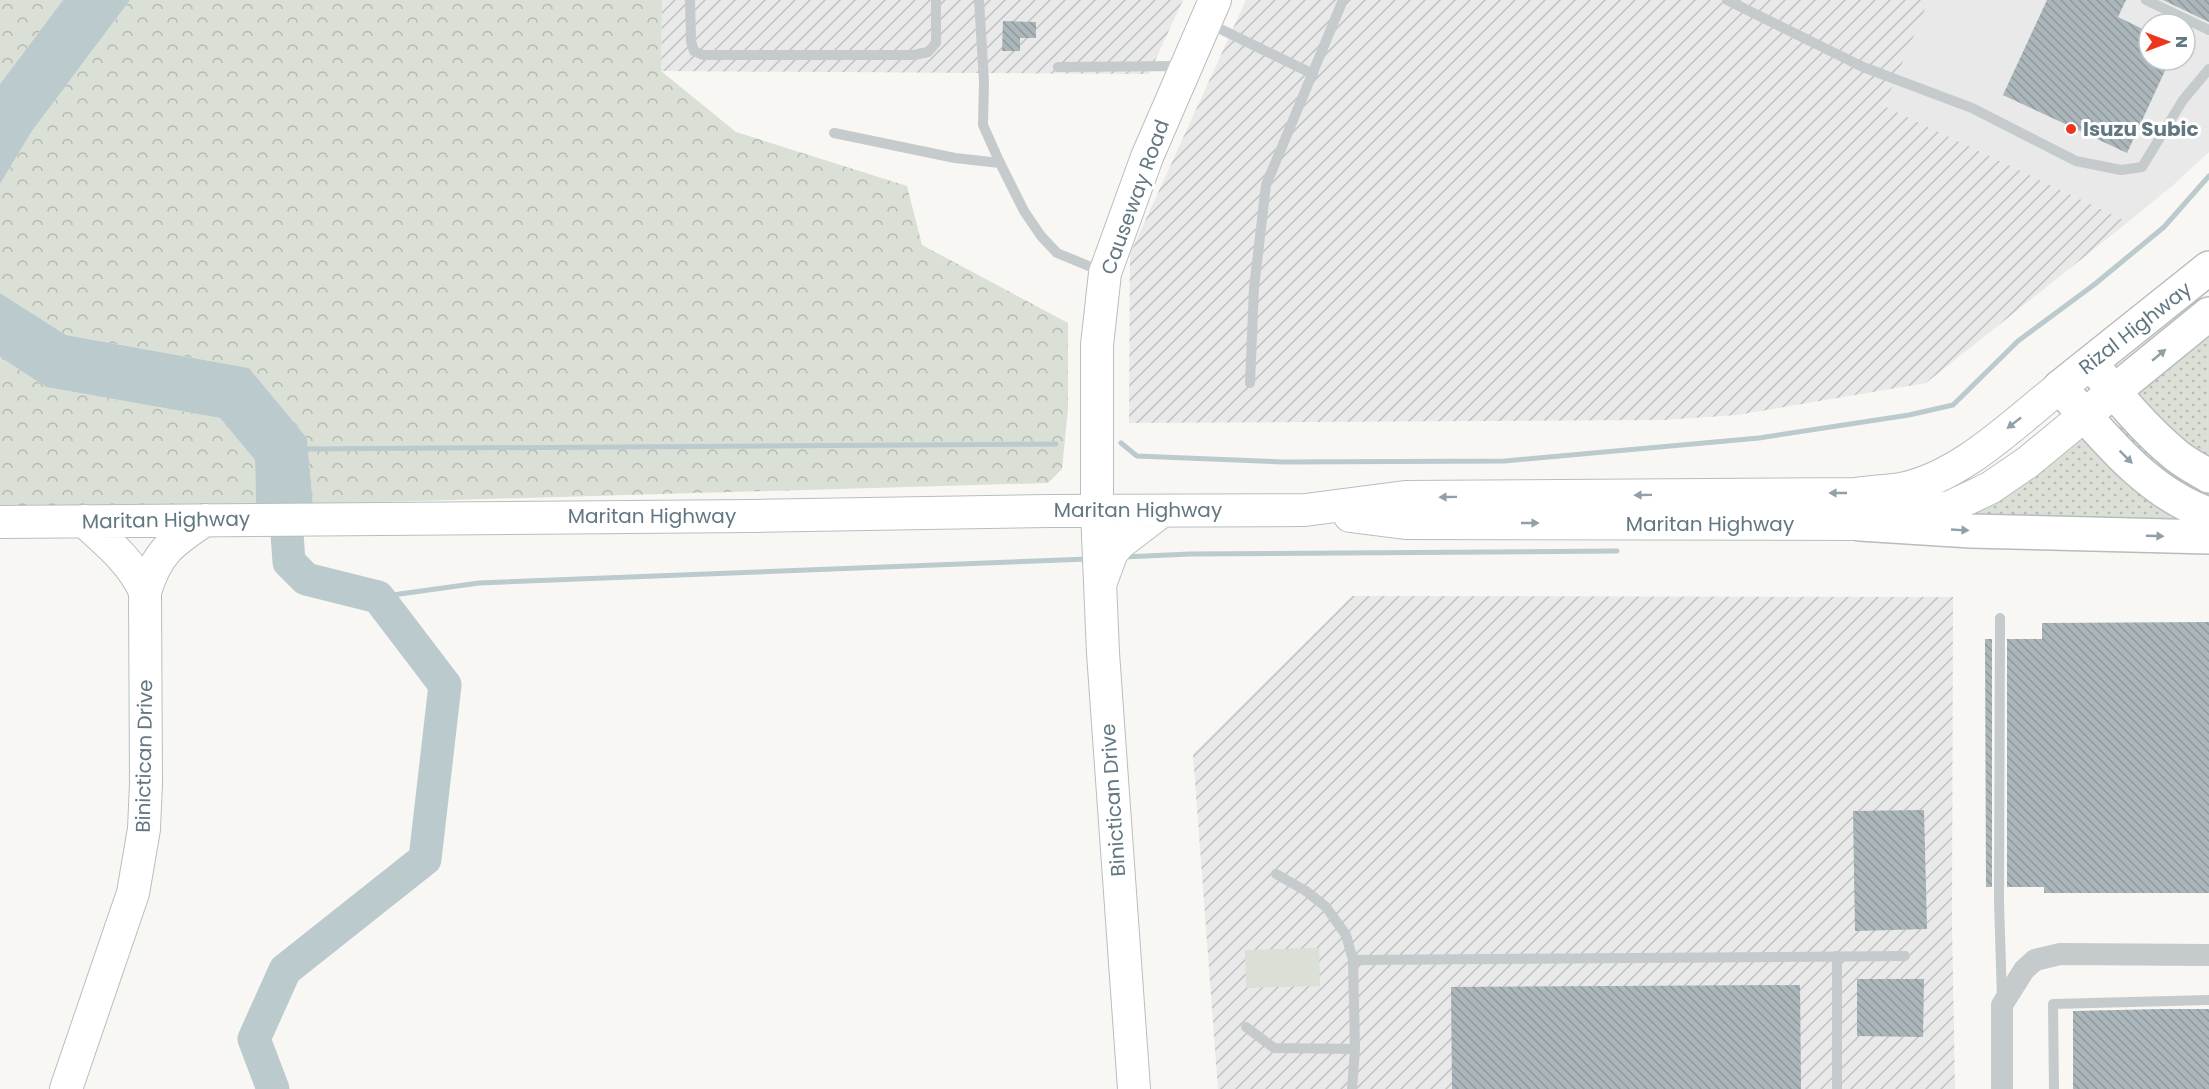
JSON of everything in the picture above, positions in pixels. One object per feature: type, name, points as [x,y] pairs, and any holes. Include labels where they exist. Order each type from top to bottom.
[{"type":"main road","name":"Causeway Road","points":[[1097,511],[1096,345],[1105,273],[1147,157],[1210,11]]},
{"type":"main road","name":"Rizal Highway","points":[[2060,387],[2209,268]]},
{"type":"main road","name":"Rizal Highway","points":[[2085,415],[2209,314]]},
{"type":"main road","points":[[2091,363],[2114,392],[2178,457],[2209,477]]},
{"type":"main road","points":[[2060,387],[2151,482],[2178,500],[2209,514]]},
{"type":"main road","name":"Maritan Highway","points":[[0,522],[1305,510],[1405,497],[1855,494],[1902,489],[1945,473],[1969,459],[2060,387]]},
{"type":"main road","name":"Maritan Highway","points":[[1305,510],[1405,523],[1860,524],[1950,507],[1990,488],[2028,462],[2085,415]]},
{"type":"main road","name":"Binictican Drive","points":[[1097,511],[1106,708],[1134,1089]]},
{"type":"main road","points":[[1100,585],[1112,552],[1120,543],[1162,511]]},
{"type":"main road","name":"Binictican Drive","points":[[66,1089],[133,893],[144,829],[146,783],[145,591],[160,555],[180,537],[205,520]]},
{"type":"main road","points":[[84,521],[116,550],[139,577],[145,591]]},
{"type":"main road","points":[[1860,524],[1983,531],[2209,537]]},
{"type":"street","points":[[2002,1089],[2002,1005],[2024,970],[2035,960],[2060,954],[2209,955]]},
{"type":"lane","points":[[690,0],[691,41],[694,51],[703,56],[914,55],[928,52],[936,43],[936,0]]},
{"type":"lane","points":[[979,0],[984,81],[983,125],[1000,163],[1024,211],[1057,254],[1105,273]]},
{"type":"lane","points":[[1250,383],[1254,288],[1266,185],[1342,0]]},
{"type":"lane","points":[[1727,0],[1863,67],[1972,108],[2076,161],[2121,170],[2142,166],[2183,100],[2209,69]]},
{"type":"lane","points":[[2146,0],[2209,30]]},
{"type":"lane","points":[[1210,11],[1313,74]]},
{"type":"lane","points":[[1058,67],[1186,66]]},
{"type":"lane","points":[[834,133],[955,158],[1000,163]]},
{"type":"lane","points":[[2000,618],[1999,902],[2002,1005]]},
{"type":"lane","points":[[1276,874],[1306,891],[1326,908],[1346,935],[1353,960],[1355,1049],[1352,1089]]},
{"type":"lane","points":[[1837,956],[1837,1089]]},
{"type":"lane","points":[[1353,960],[1905,956]]},
{"type":"lane","points":[[2054,1089],[2054,1004],[2209,1000]]},
{"type":"lane","points":[[1246,1027],[1274,1048],[1355,1049]]},
{"type":"shaded area","points":[[63,0],[130,0],[32,131],[0,184],[0,84]]},
{"type":"shaded area","points":[[662,0],[1183,0],[1149,74],[661,71]]},
{"type":"shaded area","points":[[1246,0],[1929,0],[1884,106],[2128,222],[1926,383],[1737,415],[1664,420],[1129,423],[1130,254]]},
{"type":"shaded area","name":"Isuzu Subic","points":[[1929,0],[2209,0],[2209,152],[2128,222],[1884,106]]},
{"type":"shaded area","points":[[0,293],[66,335],[249,368],[307,438],[313,504],[256,505],[255,460],[220,418],[46,387],[0,357]]},
{"type":"shaded area","points":[[1352,596],[1953,597],[1952,925],[1955,1089],[1218,1089],[1193,754]]},
{"type":"green space","points":[[0,0],[63,0],[0,84]]},
{"type":"green space","points":[[130,0],[662,0],[661,71],[736,132],[907,186],[922,245],[1068,323],[1068,409],[1062,469],[1048,483],[313,504],[307,438],[249,368],[66,335],[0,293],[0,184],[32,131]]},
{"type":"green space","points":[[2209,328],[2209,461],[2184,445],[2137,395],[2137,391]]},
{"type":"green space","points":[[0,357],[46,387],[220,418],[255,460],[256,505],[0,508]]},
{"type":"green space","points":[[2121,422],[2209,487],[2209,500],[2169,479],[2120,432],[2118,427]]},
{"type":"green space","points":[[2080,434],[2189,522],[1959,522]]},
{"type":"green space","points":[[1319,948],[1320,986],[1246,988],[1245,950]]},
{"type":"building","points":[[2047,0],[2126,0],[2118,17],[2137,26],[2137,72],[2164,72],[2127,153],[2003,95]]},
{"type":"building","points":[[2163,0],[2209,0],[2209,22],[2197,16],[2197,12],[2188,12]]},
{"type":"building","points":[[1003,21],[1036,22],[1036,38],[1020,38],[1020,51],[1002,51]]},
{"type":"building","points":[[2209,622],[2209,893],[2044,893],[2044,887],[2007,887],[2007,639],[2042,639],[2042,623]]},
{"type":"building","points":[[1985,639],[1992,639],[1992,887],[1986,887]]},
{"type":"building","points":[[1924,810],[1927,929],[1855,931],[1853,811]]},
{"type":"building","points":[[1857,979],[1924,979],[1923,1037],[1857,1036]]},
{"type":"building","points":[[1800,985],[1801,1089],[1452,1089],[1451,987]]},
{"type":"building","points":[[2209,1009],[2209,1089],[2073,1089],[2073,1011]]},
{"type":"waterway","points":[[1121,443],[1137,456],[1285,462],[1505,461],[1759,438],[1909,415],[1953,405],[2018,341],[2095,284],[2164,227],[2209,176]]},
{"type":"waterway","points":[[301,449],[1056,444]]},
{"type":"waterway","points":[[273,1089],[254,1039],[285,970],[425,859],[445,685],[378,597],[306,579],[289,562],[284,490]]},
{"type":"waterway","points":[[1124,557],[1190,554],[1617,551]]},
{"type":"waterway","points":[[378,597],[479,583],[1088,559]]},
{"type":"place","name":"Isuzu Subic","points":[[2071,129]]}]
